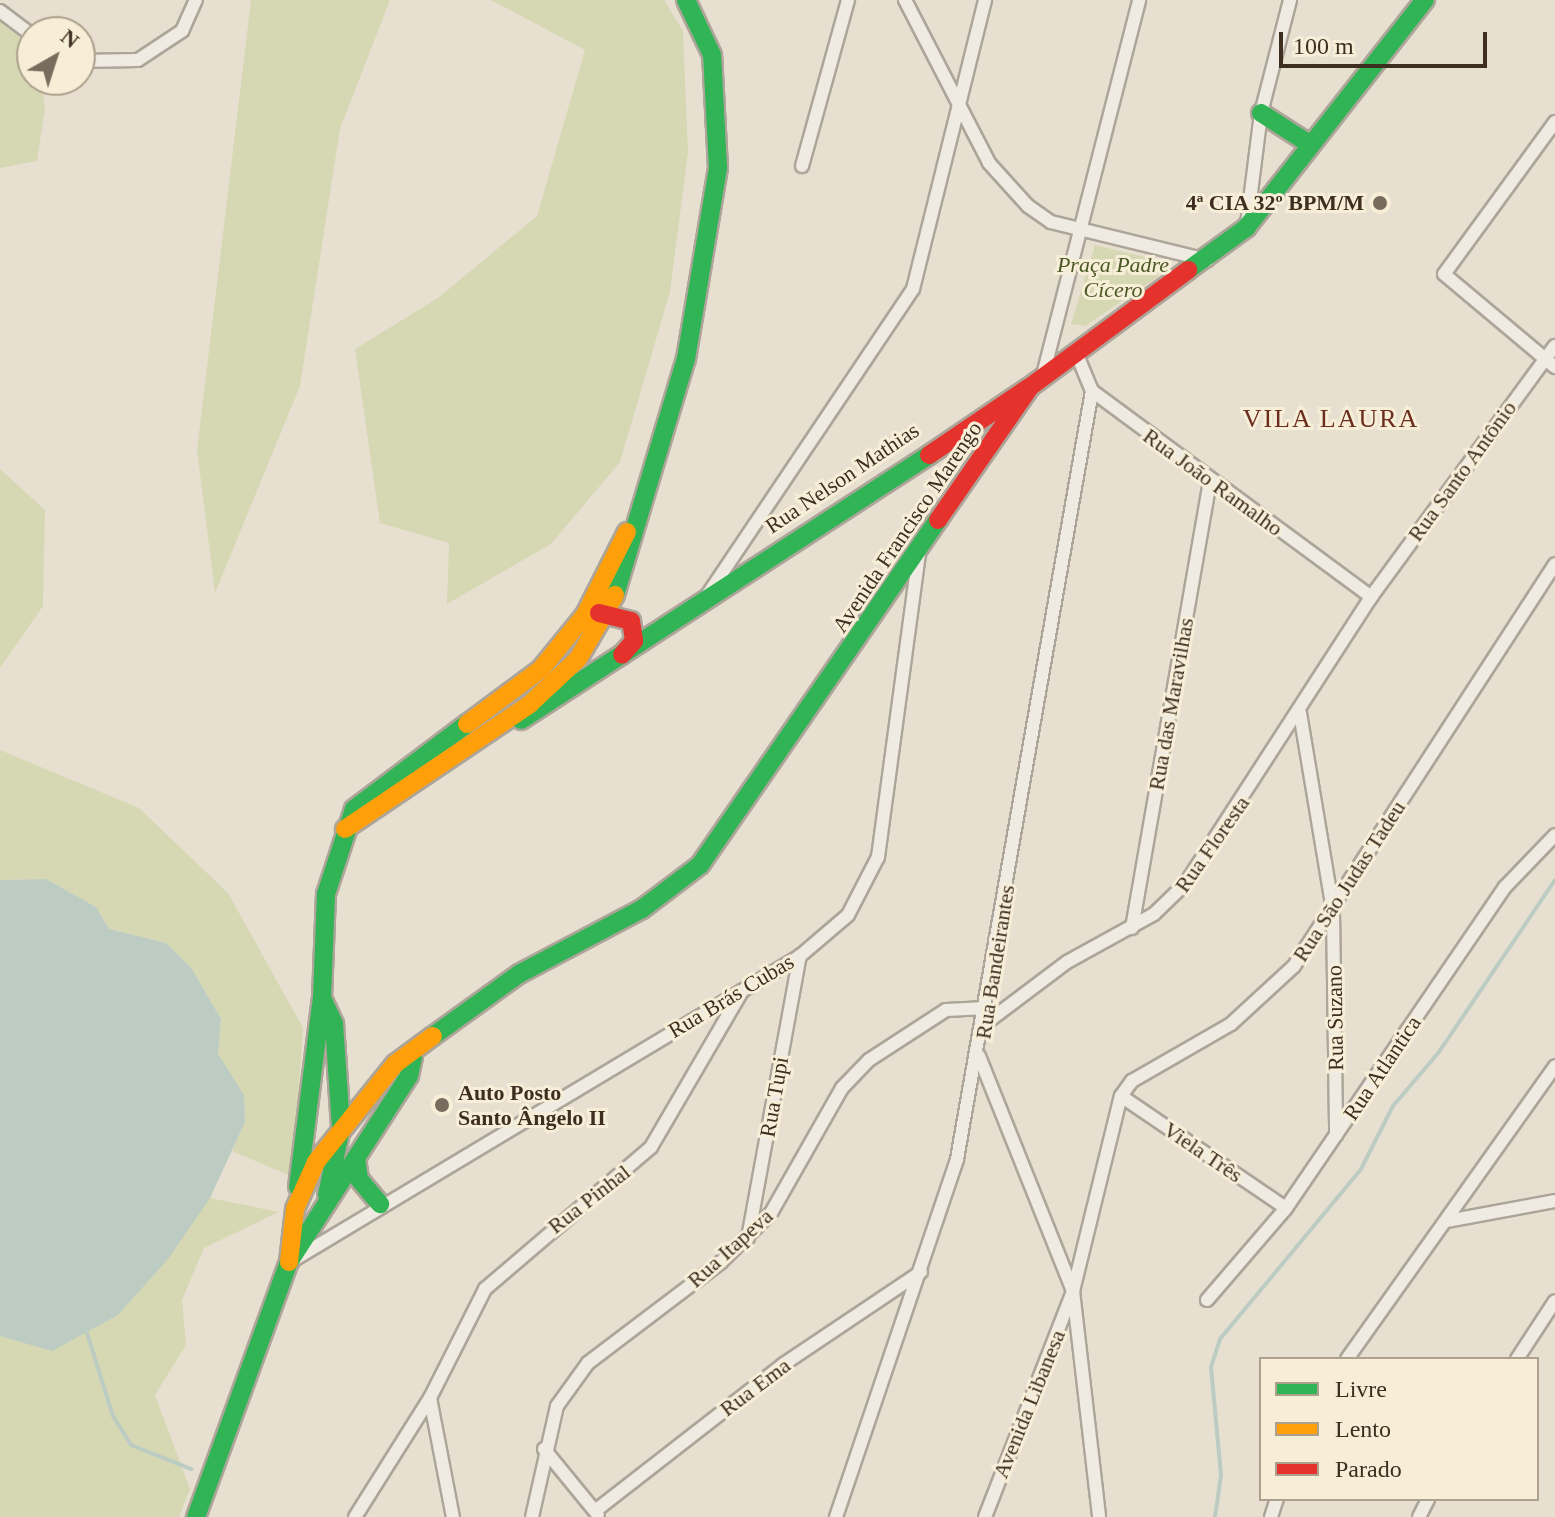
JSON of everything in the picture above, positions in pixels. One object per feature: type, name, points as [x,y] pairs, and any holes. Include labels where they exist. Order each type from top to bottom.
[{"type":"main road","points":[[345,829],[488,735],[562,677],[610,612],[686,359],[718,168],[712,55],[686,0]]},
{"type":"main road","name":"Avenida Francisco Marengo","points":[[196,1517],[289,1262],[295,1209],[341,1128],[395,1064],[413,1057],[519,974],[642,909],[700,865],[919,553],[1030,387],[1044,371],[1207,260],[1246,228],[1425,0]]},
{"type":"main road","points":[[1261,113],[1287,136],[1311,145]]},
{"type":"main road","name":"Rua Nelson Mathias","points":[[488,735],[608,668],[1030,387]]},
{"type":"main road","points":[[295,1209],[313,1025],[322,998],[326,894],[345,829],[363,798],[531,678],[585,615],[645,497]]},
{"type":"main road","points":[[585,615],[610,612],[634,627],[686,617]]},
{"type":"main road","points":[[608,668],[632,646],[634,627]]},
{"type":"main road","points":[[317,1224],[341,1128],[334,1024],[322,998]]},
{"type":"main road","name":"Avenida Francisco Marengo","points":[[289,1262],[317,1224],[409,1076],[413,1057]]},
{"type":"main road","points":[[339,1085],[367,1098]]},
{"type":"main road","points":[[356,1158],[359,1179],[380,1204]]},
{"type":"street","points":[[96,61],[138,60],[182,31],[196,0]]},
{"type":"street","points":[[802,166],[848,0]]},
{"type":"street","points":[[905,0],[960,106],[1007,187],[1051,222],[1207,260]]},
{"type":"street","points":[[702,603],[913,289],[985,0]]},
{"type":"street","points":[[1044,371],[1083,231],[1139,0]]},
{"type":"street","points":[[1246,228],[1261,113],[1290,0]]},
{"type":"street","points":[[1550,363],[1450,285],[1448,262],[1555,122]]},
{"type":"street","name":"Rua Santo Antônio","points":[[1371,597],[1550,363],[1555,346]]},
{"type":"street","points":[[1075,350],[1092,391]]},
{"type":"street","name":"Rua João Ramalho","points":[[1092,391],[1371,597]]},
{"type":"street","name":"Rua Bandeirantes","points":[[836,1517],[921,1272],[979,1056],[1092,391]]},
{"type":"street","name":"Rua das Maravilhas","points":[[1132,928],[1210,481]]},
{"type":"street","name":"Rua Brás Cubas","points":[[289,1262],[380,1204],[800,956],[848,915],[878,857],[919,553]]},
{"type":"street","name":"Rua São Judas Tadeu","points":[[1121,1096],[1269,993],[1333,911],[1555,564]]},
{"type":"street","name":"Rua Floresta","points":[[986,1023],[1067,962],[1132,928],[1186,883],[1300,713],[1371,597]]},
{"type":"street","name":"Rua Suzano","points":[[1300,713],[1333,911],[1336,1135]]},
{"type":"street","name":"Rua Atlantica","points":[[1207,1300],[1286,1208],[1505,887],[1555,835]]},
{"type":"street","name":"Rua Tupi","points":[[748,1238],[800,956]]},
{"type":"street","name":"Rua Pinhal","points":[[355,1517],[430,1398],[485,1289],[651,1147],[742,991]]},
{"type":"street","name":"Rua Itapeva","points":[[532,1517],[544,1449],[557,1406],[588,1363],[748,1238],[786,1192],[851,1077],[913,1026],[946,1010],[986,1008]]},
{"type":"street","points":[[979,1056],[1073,1291],[1099,1517]]},
{"type":"street","points":[[1348,1357],[1555,1066]]},
{"type":"street","points":[[1073,1291],[1121,1096]]},
{"type":"street","name":"Viela Três","points":[[1121,1096],[1286,1208]]},
{"type":"street","points":[[1447,1221],[1555,1201]]},
{"type":"street","name":"Rua Ema","points":[[598,1514],[784,1364],[921,1272]]},
{"type":"street","name":"Avenida Libanesa","points":[[985,1517],[1073,1291]]},
{"type":"street","points":[[1518,1357],[1555,1301]]},
{"type":"street","points":[[430,1398],[453,1517]]},
{"type":"street","points":[[544,1449],[598,1514]]},
{"type":"green space","points":[[251,0],[390,0],[340,129],[300,386],[215,593],[197,450]]},
{"type":"green space","points":[[491,0],[664,0],[683,31],[688,152],[670,292],[620,462],[551,544],[447,604],[449,543],[380,523],[355,349],[438,298],[537,216],[585,50]]},
{"type":"green space","points":[[0,22],[16,34],[16,96],[43,96],[45,108],[37,161],[0,168]]},
{"type":"green space","name":"Praça Padre Cícero","points":[[1095,245],[1157,260],[1158,277],[1085,326],[1071,324]]},
{"type":"green space","points":[[0,469],[45,510],[43,606],[0,668]]},
{"type":"green space","points":[[0,750],[139,808],[228,893],[303,1028],[293,1177],[232,1151],[245,1122],[244,1096],[218,1054],[221,1019],[192,969],[166,943],[109,929],[96,907],[46,879],[0,880]]},
{"type":"green space","points":[[210,1198],[279,1212],[204,1248],[182,1300],[186,1345],[155,1395],[190,1489],[179,1517],[0,1517],[0,1336],[52,1350],[118,1315]]},
{"type":"shaded area","points":[[46,879],[96,907],[109,929],[166,943],[192,969],[221,1019],[218,1054],[244,1095],[245,1122],[210,1198],[168,1259],[118,1315],[52,1351],[0,1336],[0,880]]},
{"type":"waterway","points":[[1215,1517],[1221,1475],[1211,1367],[1220,1339],[1361,1169],[1393,1106],[1439,1052],[1555,880]]},
{"type":"waterway","points":[[86,1330],[113,1416],[131,1445],[191,1469]]},
{"type":"traffic: fast","points":[[615,595],[686,359],[718,168],[712,55],[686,0]]},
{"type":"traffic: fast","points":[[1188,270],[1246,228],[1425,0]]},
{"type":"traffic: fast","points":[[1261,113],[1311,145]]},
{"type":"traffic: fast","points":[[521,720],[929,455]]},
{"type":"traffic: fast","points":[[433,1036],[519,974],[642,909],[700,865],[938,520]]},
{"type":"traffic: fast","points":[[298,1187],[322,998],[326,894],[354,809],[467,724]]},
{"type":"traffic: fast","points":[[322,998],[334,1024],[341,1128],[327,1195]]},
{"type":"traffic: fast","points":[[196,1517],[289,1262],[409,1076],[413,1057]]},
{"type":"traffic: fast","points":[[356,1158],[359,1179],[380,1204]]},
{"type":"traffic: slow","points":[[467,724],[541,669],[585,615],[627,532]]},
{"type":"traffic: slow","points":[[345,829],[530,704],[578,659],[615,595]]},
{"type":"traffic: slow","points":[[289,1262],[295,1209],[316,1162],[395,1064],[433,1036]]},
{"type":"traffic: jam","points":[[938,520],[1030,387],[1188,270]]},
{"type":"traffic: jam","points":[[929,455],[1028,388]]},
{"type":"traffic: jam","points":[[599,613],[631,621],[634,641],[622,655]]},
{"type":"place","name":"4ª CIA 32º BPM/M","points":[[1380,203]]},
{"type":"place","name":"Auto Posto Santo Ângelo II","points":[[442,1105]]},
{"type":"district","name":"VILA LAURA","points":[[1331,419]]}]
